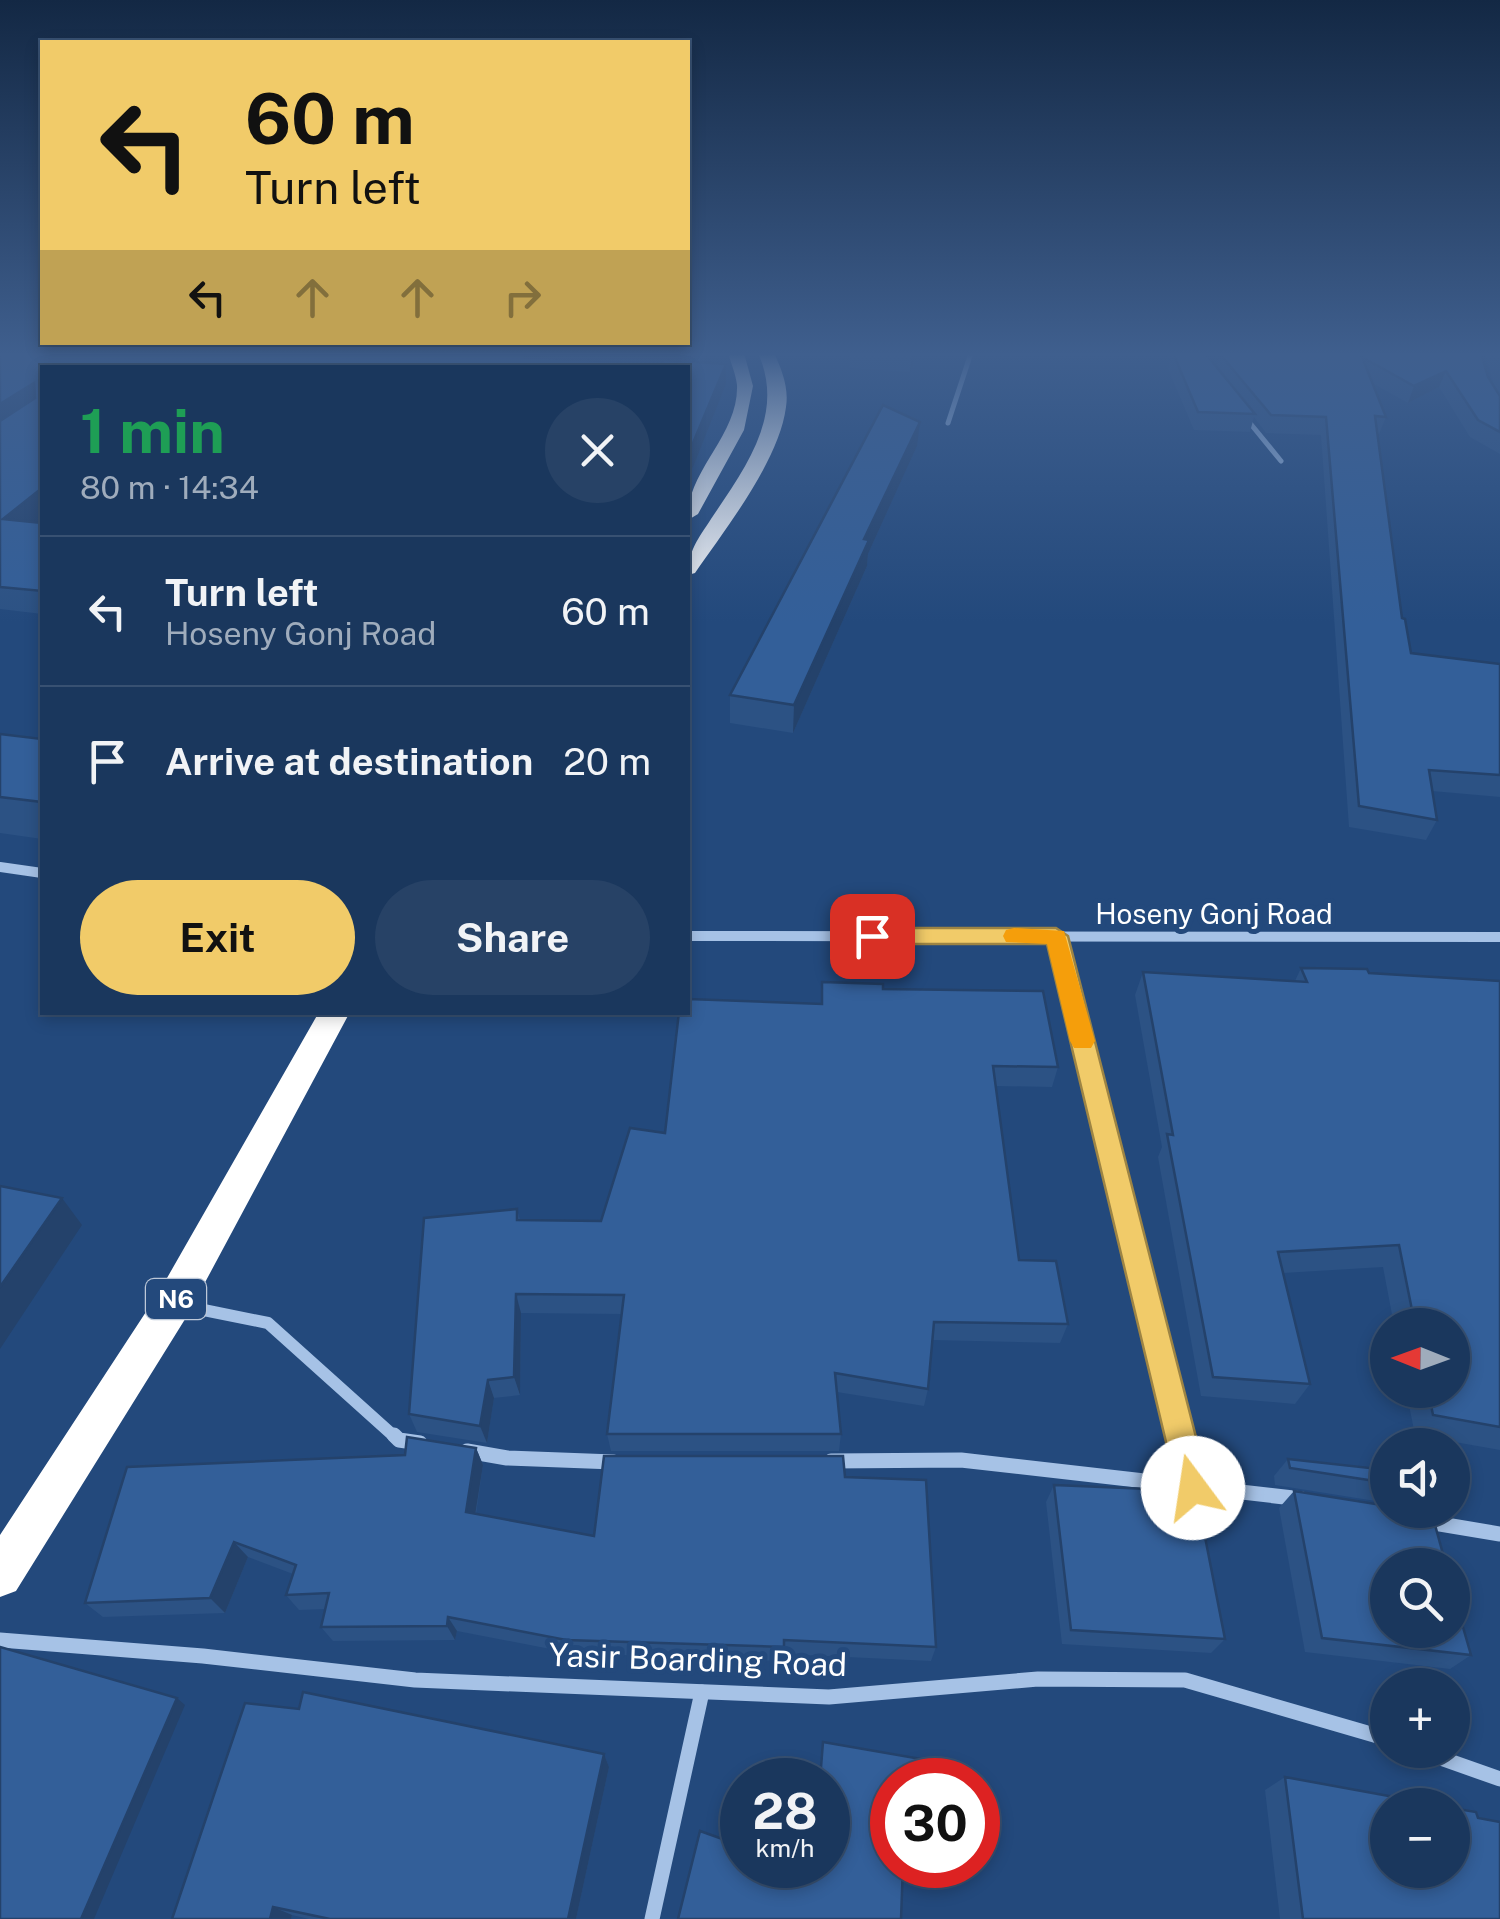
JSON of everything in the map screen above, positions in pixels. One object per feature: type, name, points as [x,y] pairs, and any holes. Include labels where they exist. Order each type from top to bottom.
[{"type":"highway","points":[[690,510],[728,443]]},
{"type":"highway","points":[[690,566],[765,443]]},
{"type":"highway","name":"N6","points":[[0,1575],[173,1304],[333,1015]]},
{"type":"street","points":[[0,867],[40,873]]},
{"type":"street","name":"Hoseny Gonj Road","points":[[690,936],[1500,937]]},
{"type":"street","points":[[1056,936],[1193,1488]]},
{"type":"street","points":[[173,1304],[268,1323],[399,1440],[435,1446]]},
{"type":"street","points":[[453,1449],[507,1458],[623,1462]]},
{"type":"street","points":[[810,1462],[961,1460],[1323,1503]]},
{"type":"street","points":[[1465,1528],[1500,1534]]},
{"type":"street","name":"Yasir Boarding Road","points":[[0,1640],[203,1656],[415,1680],[829,1697],[1038,1679],[1185,1680],[1370,1734]]},
{"type":"street","points":[[652,1919],[702,1692]]},
{"type":"street","points":[[1469,1768],[1500,1779]]},
{"type":"lane","points":[[1266,443],[1281,462]]},
{"type":"building","points":[[0,443],[40,443],[40,490],[3,519],[40,523],[40,591],[0,587]]},
{"type":"building","points":[[863,443],[910,443],[864,539],[869,540],[794,705],[730,695]]},
{"type":"building","points":[[1328,443],[1379,443],[1402,618],[1411,653],[1500,664],[1500,775],[1429,770],[1437,820],[1359,806]]},
{"type":"building","points":[[0,734],[40,739],[40,802],[0,797]]},
{"type":"building","points":[[1301,968],[1367,969],[1369,973],[1500,981],[1500,1427],[1433,1415],[1432,1408],[1470,1408],[1470,1308],[1412,1308],[1399,1245],[1278,1252],[1310,1384],[1213,1377],[1167,1134],[1173,1135],[1143,972],[1307,982]]},
{"type":"building","points":[[822,982],[883,984],[883,989],[1043,991],[1058,1067],[993,1066],[1019,1260],[1056,1261],[1068,1324],[934,1322],[928,1389],[835,1373],[841,1434],[607,1434],[624,1295],[516,1294],[514,1377],[488,1380],[480,1426],[409,1414],[424,1218],[517,1209],[517,1220],[601,1221],[630,1128],[665,1133],[679,1015],[690,1015],[690,999],[822,1004]]},
{"type":"building","points":[[0,1186],[62,1198],[0,1287]]},
{"type":"building","points":[[407,1437],[476,1448],[466,1512],[594,1536],[604,1456],[843,1456],[845,1477],[926,1480],[936,1647],[784,1640],[784,1647],[566,1640],[448,1617],[447,1626],[321,1627],[329,1593],[286,1595],[296,1565],[234,1542],[210,1598],[85,1603],[127,1467],[405,1455]]},
{"type":"building","points":[[1288,1459],[1370,1468],[1370,1480],[1290,1468]]},
{"type":"building","points":[[1054,1485],[1196,1491],[1225,1639],[1071,1630]]},
{"type":"building","points":[[1294,1491],[1370,1503],[1370,1528],[1436,1528],[1441,1548],[1370,1548],[1370,1643],[1322,1638]]},
{"type":"building","points":[[0,1647],[177,1698],[81,1919],[0,1919]]},
{"type":"building","points":[[1410,1648],[1469,1648],[1471,1655]]},
{"type":"building","points":[[303,1692],[604,1754],[568,1919],[330,1919],[273,1907],[270,1919],[172,1919],[245,1703],[299,1709]]},
{"type":"building","points":[[823,1742],[915,1758],[870,1758],[870,1888],[902,1888],[901,1919],[678,1919],[700,1831],[720,1838],[720,1888],[850,1888],[850,1758],[822,1758]]},
{"type":"building","points":[[1285,1777],[1370,1793],[1370,1888],[1470,1888],[1470,1811],[1476,1812],[1478,1818],[1500,1822],[1500,1919],[1303,1919]]},
{"type":"slow traffic","points":[[1014,936],[1056,936],[1083,1041]]},
{"type":"route","points":[[872,936],[1056,936],[1193,1488]]}]
